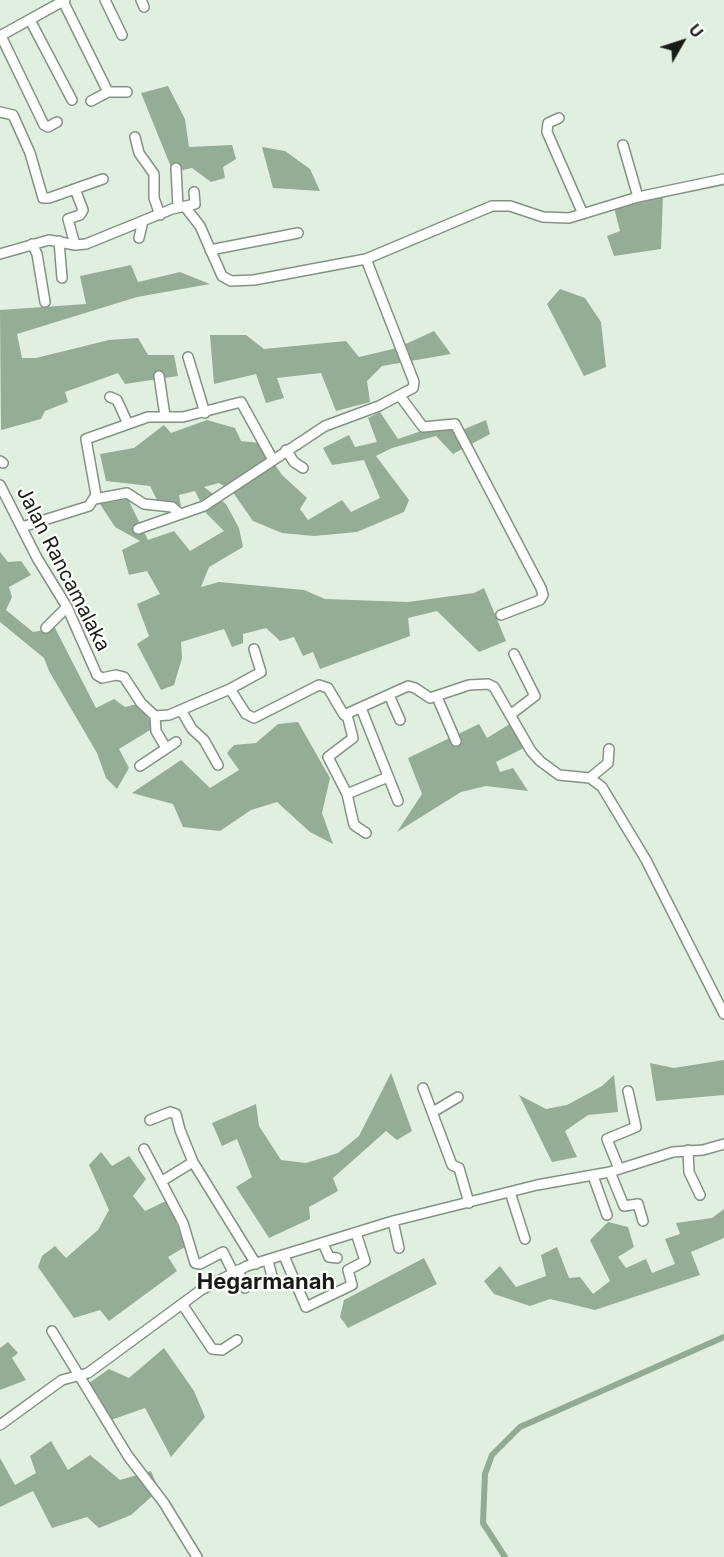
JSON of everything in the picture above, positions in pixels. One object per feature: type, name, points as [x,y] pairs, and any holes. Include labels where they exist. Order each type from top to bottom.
[{"type":"street","points":[[105,0],[122,35]]},
{"type":"street","points":[[57,122],[48,127],[44,125],[0,36],[64,1],[108,92]]},
{"type":"street","points":[[30,20],[72,100]]},
{"type":"street","points":[[92,101],[108,92],[127,92]]},
{"type":"street","points":[[0,112],[13,115],[30,153],[44,198],[102,179]]},
{"type":"street","points":[[559,118],[548,123],[547,132],[583,214]]},
{"type":"street","points":[[135,137],[139,153],[154,174],[154,198],[160,214]]},
{"type":"street","points":[[623,145],[638,197]]},
{"type":"street","points":[[176,168],[182,207],[200,226],[219,273],[231,280],[273,279],[366,259],[492,206],[510,206],[561,219],[638,197],[724,179]]},
{"type":"street","points":[[75,189],[83,210],[80,215],[68,219],[75,245]]},
{"type":"street","points":[[0,254],[49,240],[75,245],[86,244],[160,214],[197,203],[194,192]]},
{"type":"street","points":[[139,238],[143,221]]},
{"type":"street","points":[[210,250],[298,233]]},
{"type":"street","points":[[59,241],[62,278]]},
{"type":"street","points":[[32,244],[37,254],[45,302]]},
{"type":"street","points":[[138,529],[204,506],[325,426],[400,396],[412,388],[414,382],[366,259]]},
{"type":"street","points":[[188,357],[205,412]]},
{"type":"street","points":[[159,376],[165,416]]},
{"type":"street","points":[[400,396],[423,427],[454,424],[541,588],[543,595],[540,600],[501,615]]},
{"type":"street","points":[[110,398],[117,400],[128,424]]},
{"type":"street","points":[[22,526],[89,507],[95,498],[84,441],[148,417],[183,417],[241,402],[273,460]]},
{"type":"street","points":[[286,450],[294,462],[303,468]]},
{"type":"street","name":"Jalan Rancamalaka","points":[[0,485],[37,558],[67,607],[97,675],[102,678],[116,675],[124,677],[141,703],[155,716]]},
{"type":"street","points":[[95,498],[127,493],[144,504],[172,507],[180,514]]},
{"type":"street","points":[[46,628],[67,607]]},
{"type":"street","points":[[166,748],[156,731],[155,716],[181,710],[230,689],[261,672],[254,650]]},
{"type":"street","points":[[510,715],[535,696],[514,654]]},
{"type":"street","points":[[230,689],[246,714],[254,718],[322,685],[329,690],[341,713],[347,715],[411,686],[430,698],[469,685],[488,684],[496,689],[531,751],[548,767],[562,776],[590,778],[602,786],[646,860],[724,1014]]},
{"type":"street","points":[[388,695],[400,720]]},
{"type":"street","points":[[437,697],[456,741]]},
{"type":"street","points":[[361,708],[398,801]]},
{"type":"street","points":[[181,710],[192,729],[204,740],[218,765]]},
{"type":"street","points":[[347,715],[353,738],[328,757],[347,794],[353,823],[359,831],[366,833]]},
{"type":"street","points":[[140,766],[176,742]]},
{"type":"street","points":[[590,778],[608,763],[609,749]]},
{"type":"street","points":[[347,794],[388,777]]},
{"type":"street","points":[[423,1088],[452,1165],[459,1168],[469,1203]]},
{"type":"street","points":[[628,1091],[636,1127],[607,1139],[624,1206],[637,1204],[643,1221]]},
{"type":"street","points":[[433,1112],[458,1097]]},
{"type":"street","points":[[150,1120],[175,1112],[193,1162],[256,1264]]},
{"type":"street","points":[[0,1425],[62,1380],[88,1373],[182,1304],[236,1271],[393,1221],[510,1192],[593,1176],[688,1150],[703,1150],[724,1144]]},
{"type":"street","points":[[144,1149],[183,1223],[195,1263],[200,1264],[223,1252],[245,1288]]},
{"type":"street","points":[[688,1150],[689,1172],[700,1196]]},
{"type":"street","points":[[162,1181],[193,1162]]},
{"type":"street","points":[[593,1176],[607,1215]]},
{"type":"street","points":[[510,1192],[525,1239]]},
{"type":"street","points":[[393,1221],[399,1248]]},
{"type":"street","points":[[284,1256],[304,1307],[308,1307],[352,1285],[348,1269],[365,1261],[356,1233]]},
{"type":"street","points":[[323,1243],[328,1257],[337,1258]]},
{"type":"street","points":[[268,1261],[274,1284]]},
{"type":"street","points":[[182,1304],[212,1349],[222,1350],[237,1340]]},
{"type":"street","points":[[52,1331],[128,1456],[164,1503],[197,1557]]},
{"type":"green space","points":[[168,86],[185,119],[189,147],[232,145],[236,159],[223,167],[225,178],[211,182],[192,168],[173,172],[141,93]]},
{"type":"green space","points":[[262,147],[285,151],[310,169],[320,191],[273,188]]},
{"type":"green space","points":[[642,195],[663,196],[661,249],[614,256],[607,236],[620,231],[614,208]]},
{"type":"green space","points":[[131,265],[138,282],[180,272],[210,284],[137,297],[17,334],[22,358],[36,358],[109,340],[138,338],[148,355],[174,355],[178,376],[125,384],[118,373],[65,392],[68,402],[45,411],[41,419],[1,430],[0,310],[86,304],[80,276]]},
{"type":"green space","points":[[560,289],[585,298],[601,322],[606,367],[584,376],[547,304]]},
{"type":"green space","points":[[434,331],[451,354],[382,366],[367,381],[370,402],[336,411],[321,373],[277,378],[284,398],[266,403],[256,374],[214,384],[210,335],[246,335],[264,349],[346,341],[359,357],[397,348]]},
{"type":"green space","points":[[380,412],[398,439],[447,422],[460,431],[486,420],[490,434],[453,454],[436,436],[392,448],[376,456],[409,500],[404,512],[357,532],[314,536],[282,533],[253,521],[232,491],[219,483],[204,487],[226,504],[239,528],[243,547],[209,567],[201,587],[219,582],[304,590],[325,599],[408,602],[474,593],[484,588],[506,641],[479,652],[437,611],[408,618],[410,636],[320,669],[313,652],[303,656],[294,637],[280,641],[266,628],[243,634],[243,643],[232,647],[224,629],[181,642],[182,658],[174,685],[161,690],[137,644],[149,636],[137,604],[160,594],[147,571],[129,575],[122,550],[140,541],[115,527],[100,504],[128,499],[148,540],[174,531],[190,551],[224,531],[206,513],[195,491],[179,495],[181,507],[163,512],[150,486],[106,481],[100,454],[134,448],[164,425],[171,433],[207,420],[235,428],[241,441],[260,443],[282,475],[307,498],[300,509],[308,520],[342,500],[351,512],[380,498],[364,460],[332,465],[323,448],[349,435],[355,447],[377,442],[368,418]]},
{"type":"green space","points":[[0,552],[8,562],[21,561],[31,575],[9,587],[12,597],[6,610],[33,632],[55,628],[96,708],[114,699],[125,707],[137,704],[155,727],[119,749],[129,768],[117,789],[106,778],[97,753],[49,671],[44,658],[0,622]]},
{"type":"green space","points":[[298,722],[330,778],[322,813],[333,844],[310,832],[277,802],[251,810],[220,831],[183,827],[173,804],[132,793],[181,760],[210,788],[239,770],[227,753],[234,745],[256,743],[278,724]]},
{"type":"green space","points":[[513,722],[528,746],[496,762],[500,772],[513,768],[528,791],[486,786],[461,792],[397,832],[422,794],[408,758],[479,724],[487,738]]},
{"type":"green space","points":[[724,1060],[724,1095],[656,1101],[650,1063],[674,1068]]},
{"type":"green space","points":[[391,1073],[412,1131],[397,1140],[386,1131],[333,1178],[338,1191],[309,1207],[310,1219],[269,1238],[236,1187],[252,1177],[237,1139],[222,1146],[212,1123],[256,1104],[259,1126],[281,1160],[306,1163],[338,1153],[359,1136]]},
{"type":"green space","points":[[614,1075],[618,1112],[588,1115],[565,1131],[577,1157],[552,1162],[519,1095],[546,1109],[567,1105],[602,1086]]},
{"type":"green space","points":[[101,1152],[112,1166],[129,1156],[146,1179],[133,1196],[145,1211],[168,1200],[185,1247],[168,1257],[177,1271],[109,1321],[100,1310],[74,1318],[38,1267],[42,1256],[55,1246],[66,1258],[98,1230],[109,1210],[89,1165]]},
{"type":"green space","points":[[724,1209],[724,1238],[691,1252],[700,1275],[595,1310],[550,1299],[530,1306],[494,1294],[484,1281],[500,1266],[516,1287],[546,1276],[541,1255],[557,1247],[569,1278],[580,1277],[593,1294],[610,1281],[590,1240],[608,1222],[628,1227],[634,1247],[618,1257],[626,1268],[646,1259],[652,1273],[675,1264],[665,1239],[680,1234],[676,1223],[712,1218]]},
{"type":"green space","points":[[424,1258],[437,1284],[348,1328],[340,1317],[344,1300]]},
{"type":"green space","points":[[8,1342],[18,1353],[12,1358],[26,1380],[0,1390],[0,1348]]},
{"type":"green space","points":[[164,1348],[194,1391],[205,1417],[171,1457],[145,1408],[111,1420],[89,1383],[109,1369],[129,1378]]},
{"type":"green space","points":[[51,1441],[68,1470],[90,1455],[120,1480],[151,1471],[159,1490],[131,1515],[99,1528],[87,1517],[52,1528],[33,1491],[0,1507],[0,1458],[15,1485],[36,1473],[30,1456]]},
{"type":"waterway","points":[[505,1557],[483,1523],[485,1474],[492,1455],[520,1427],[724,1337]]},
{"type":"district","name":"Hegarmanah","points":[[266,1282]]}]
